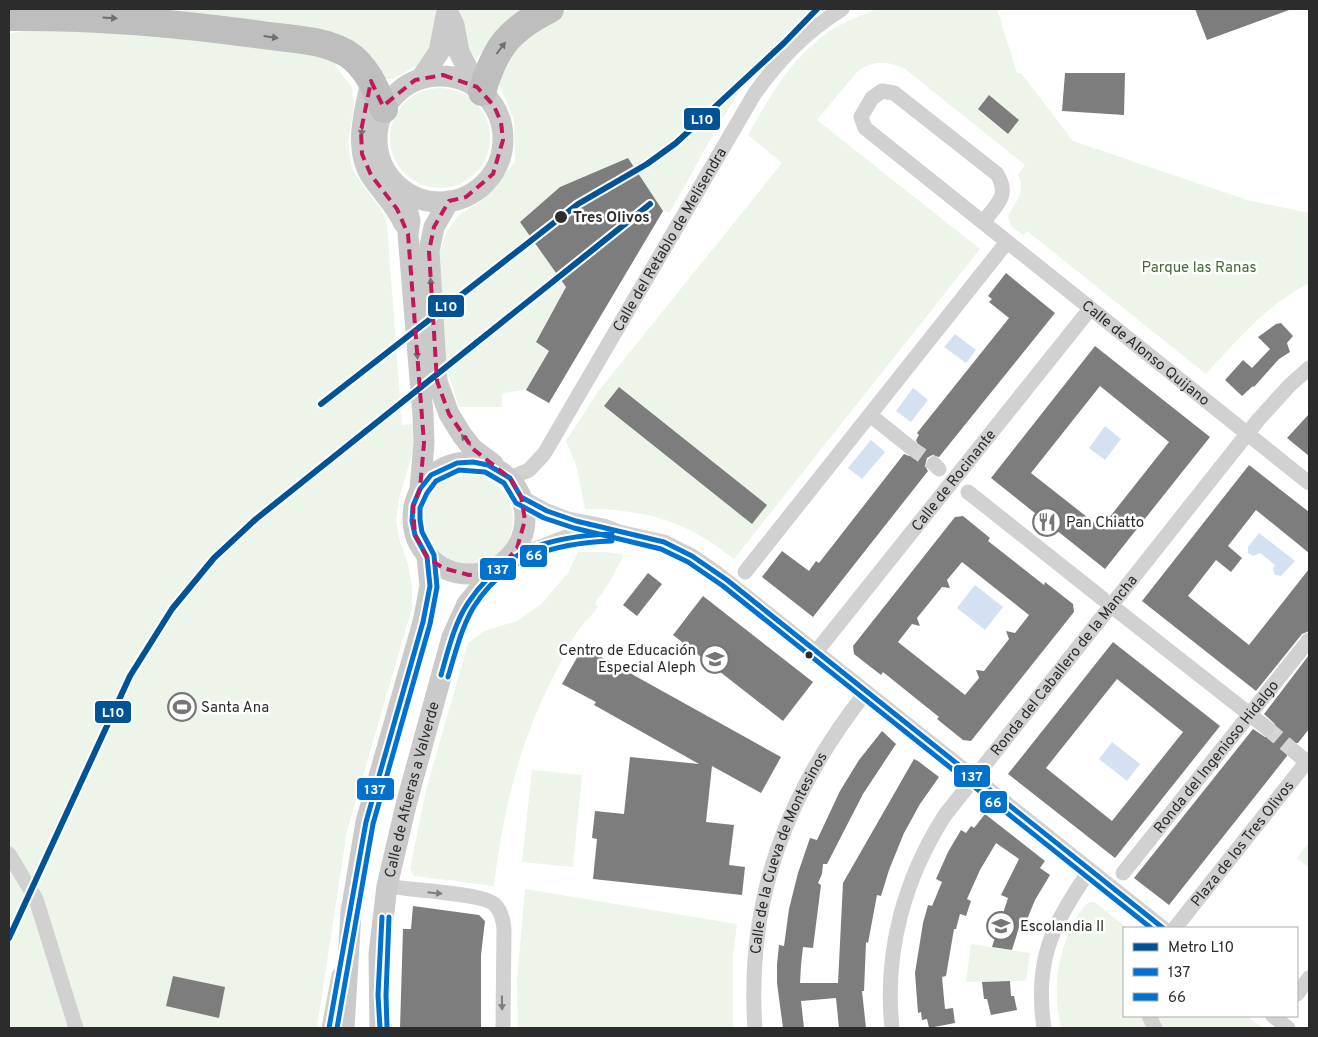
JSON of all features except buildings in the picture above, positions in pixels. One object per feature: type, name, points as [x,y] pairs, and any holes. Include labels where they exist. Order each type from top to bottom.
[{"type":"highway","points":[[480,90],[497,50],[516,29],[550,9]]},
{"type":"highway","points":[[9,17],[112,18],[182,24],[330,45],[354,60],[371,81],[384,109]]},
{"type":"street","name":"Calle del Retablo de Melisendra","points":[[506,474],[529,470],[544,454],[755,93],[787,52],[813,28],[842,9]]},
{"type":"street","points":[[447,10],[454,25],[459,52],[480,90],[494,106],[501,122],[503,140],[500,158],[493,174],[481,187],[466,197],[449,202],[433,202],[417,198],[403,190],[383,167],[378,153],[376,138],[384,109],[402,88],[422,77],[443,76],[457,78],[480,90]]},
{"type":"street","points":[[422,77],[439,52],[447,10]]},
{"type":"street","points":[[371,81],[361,131],[362,154],[370,175],[397,209],[408,234]]},
{"type":"street","name":"Calle de Alonso Quijano","points":[[983,222],[1002,198],[1003,185],[997,174],[894,92],[882,91],[872,98],[860,117],[866,128],[1309,484]]},
{"type":"street","points":[[403,190],[410,221],[408,234],[423,415],[424,443],[420,489]]},
{"type":"street","points":[[449,202],[434,227],[428,251],[437,380],[449,414],[462,435],[473,449],[506,474],[521,497],[525,520],[523,534],[517,548],[502,563]]},
{"type":"street","points":[[746,572],[1007,242]]},
{"type":"street","name":"Calle de Rocinante","points":[[816,652],[1090,309]]},
{"type":"street","name":"Ronda del Caballero de la Mancha","points":[[892,1028],[890,978],[894,942],[902,907],[914,872],[929,839],[973,777],[1247,434],[1290,384],[1309,368]]},
{"type":"street","points":[[870,415],[910,447]]},
{"type":"street","points":[[506,474],[488,465],[473,462],[457,463],[431,475],[420,489],[413,506],[412,521],[415,535],[427,557],[443,568],[469,575],[484,574],[502,563],[556,539],[581,535],[611,535],[619,532]]},
{"type":"street","points":[[968,492],[1103,599]]},
{"type":"street","points":[[521,497],[547,511],[568,519],[604,526],[619,532],[664,542],[692,556],[723,577],[1161,927]]},
{"type":"street","name":"Calle de Afueras a Valverde","points":[[344,1028],[351,912],[366,822],[423,622],[430,586],[427,557]]},
{"type":"street","name":"Calle de Afueras a Valverde","points":[[380,1028],[379,954],[386,886],[404,809],[452,636],[467,604],[502,563]]},
{"type":"street","points":[[1118,611],[1266,728]]},
{"type":"street","name":"Ronda del Ingenioso Hidalgo","points":[[1123,873],[1309,640]]},
{"type":"street","name":"Calle de la Cueva de Montesinos","points":[[755,1028],[754,978],[758,926],[778,847],[795,803],[814,766],[866,692]]},
{"type":"street","name":"Plaza de los Tres Olivos","points":[[1176,927],[1302,756]]},
{"type":"street","points":[[9,854],[36,899],[76,1028]]},
{"type":"street","points":[[1043,1028],[1041,982],[1048,944],[1058,918],[1090,870]]},
{"type":"street","points":[[386,886],[478,897],[494,903],[502,918],[504,928],[503,1028]]},
{"type":"street","points":[[329,1028],[351,912]]},
{"type":"street","points":[[1298,993],[1309,978]]},
{"type":"highlighted area","points":[[443,75],[477,87],[494,106],[501,122],[503,140],[493,174],[466,197],[449,201],[434,227],[429,251],[437,381],[449,414],[473,449],[510,478],[521,497],[525,520],[517,548],[507,560],[484,574],[469,575],[443,568],[427,557],[415,535],[413,506],[420,489],[424,443],[408,234],[397,209],[371,175],[362,154],[361,131],[371,81],[383,106],[415,80]]},
{"type":"green space","points":[[94,9],[436,9],[436,38],[421,63],[393,79],[385,79],[379,74],[356,43],[344,38]]},
{"type":"green space","points":[[459,9],[534,9],[518,18],[476,58],[464,42]]},
{"type":"green space","points":[[570,9],[818,9],[793,28],[771,50],[751,75],[716,129],[670,212],[663,211],[628,159],[560,187],[520,222],[566,287],[536,342],[549,351],[526,390],[502,393],[502,407],[459,407],[447,369],[439,254],[447,231],[459,215],[481,201],[515,162],[514,120],[497,79],[527,32]]},
{"type":"green space","name":"Parque las Ranas","points":[[877,9],[997,9],[1017,73],[1021,73],[1073,141],[1247,200],[1309,213],[1309,283],[1280,301],[1267,312],[1241,336],[1206,374],[1027,231],[1023,235],[1011,226],[1008,216],[1021,192],[1018,175],[1025,165],[904,68],[886,63],[868,65],[857,72],[817,120],[980,249],[734,559],[717,546],[682,526],[627,511],[585,509],[577,468],[566,441],[597,393],[782,163],[748,135],[785,76],[807,49],[820,38],[845,22]]},
{"type":"green space","points":[[59,23],[322,53],[339,61],[335,66],[352,87],[354,106],[348,143],[352,168],[365,189],[382,210],[387,224],[402,425],[413,424],[413,451],[399,499],[396,520],[412,586],[412,608],[347,831],[317,1028],[9,1028],[9,34]]},
{"type":"green space","points":[[440,88],[459,92],[475,103],[486,119],[490,138],[486,157],[475,173],[459,184],[440,188],[421,184],[405,173],[394,157],[390,138],[394,119],[405,103],[421,92]]},
{"type":"green space","points":[[468,475],[485,479],[500,488],[509,503],[513,520],[509,537],[500,552],[485,561],[468,565],[451,561],[436,552],[427,537],[423,520],[427,503],[436,488],[451,479]]},
{"type":"green space","points":[[578,552],[607,552],[624,555],[609,583],[595,603],[598,607],[571,642],[535,717],[516,771],[509,799],[494,886],[414,876],[410,869],[426,790],[468,643],[484,631],[517,621],[541,604],[568,573]]},
{"type":"green space","points":[[532,770],[582,775],[573,867],[522,862]]},
{"type":"green space","points":[[1309,842],[1309,868],[1297,858]]},
{"type":"green space","points":[[525,889],[737,924],[733,955],[733,1028],[518,1028],[517,980]]},
{"type":"green space","points":[[1090,902],[1096,903],[1126,927],[1123,927],[1123,1017],[1248,1017],[1263,1028],[1061,1028],[1057,994],[1060,962],[1071,927],[1083,908]]},
{"type":"green space","points":[[971,944],[1030,953],[1026,981],[966,982]]},
{"type":"water","points":[[955,334],[976,350],[966,363],[944,347]]},
{"type":"water","points":[[913,388],[928,400],[911,422],[896,411]]},
{"type":"water","points":[[1105,426],[1121,439],[1105,460],[1089,448]]},
{"type":"water","points":[[871,440],[885,452],[862,479],[848,468]]},
{"type":"water","points":[[1259,533],[1295,561],[1281,576],[1275,575],[1273,569],[1275,565],[1260,553],[1253,556],[1248,553],[1248,547]]},
{"type":"water","points":[[975,585],[1003,607],[985,630],[957,608]]},
{"type":"water","points":[[1112,742],[1140,764],[1127,781],[1099,759]]},
{"type":"tunnel","points":[[910,447],[934,464]]},
{"type":"tunnel","points":[[1267,728],[1295,752]]},
{"type":"metro line","name":"L10","points":[[321,404],[578,204],[647,164],[676,143],[784,43],[817,9]]},
{"type":"metro line","name":"L10","points":[[9,938],[130,676],[172,609],[214,558],[256,519],[650,204]]},
{"type":"transit line","name":"137","points":[[329,1028],[366,822],[423,622],[430,586],[427,557],[415,535],[412,521],[413,506],[420,489],[431,475],[457,463],[473,462],[488,465],[510,478],[521,497],[547,511],[576,521],[664,542],[692,556],[727,580],[1162,927]]},
{"type":"transit line","name":"66","points":[[337,1028],[373,824],[430,624],[437,587],[434,555],[422,532],[420,508],[427,493],[436,481],[459,470],[485,472],[504,483],[516,503],[544,518],[574,528],[661,549],[688,562],[723,586],[1150,927]]},
{"type":"transit line","name":"137","points":[[441,675],[452,638],[463,611],[482,585],[497,570],[513,558],[549,542],[589,535],[612,534]]},
{"type":"transit line","name":"66","points":[[448,677],[465,624],[473,608],[486,590],[500,576],[516,564],[551,549],[591,542],[612,541]]},
{"type":"transit line","name":"137","points":[[380,1028],[378,995],[382,917]]},
{"type":"transit line","name":"66","points":[[387,1028],[386,995],[389,917]]},
{"type":"place","name":"Tres Olivos","points":[[561,217]]},
{"type":"place","name":"Pan Chiatto","points":[[1047,522]]},
{"type":"place","name":"Centro de Educación Especial Aleph","points":[[715,659]]},
{"type":"place","name":"Santa Ana","points":[[182,707]]},
{"type":"place","name":"Escolandia II","points":[[1001,926]]}]
